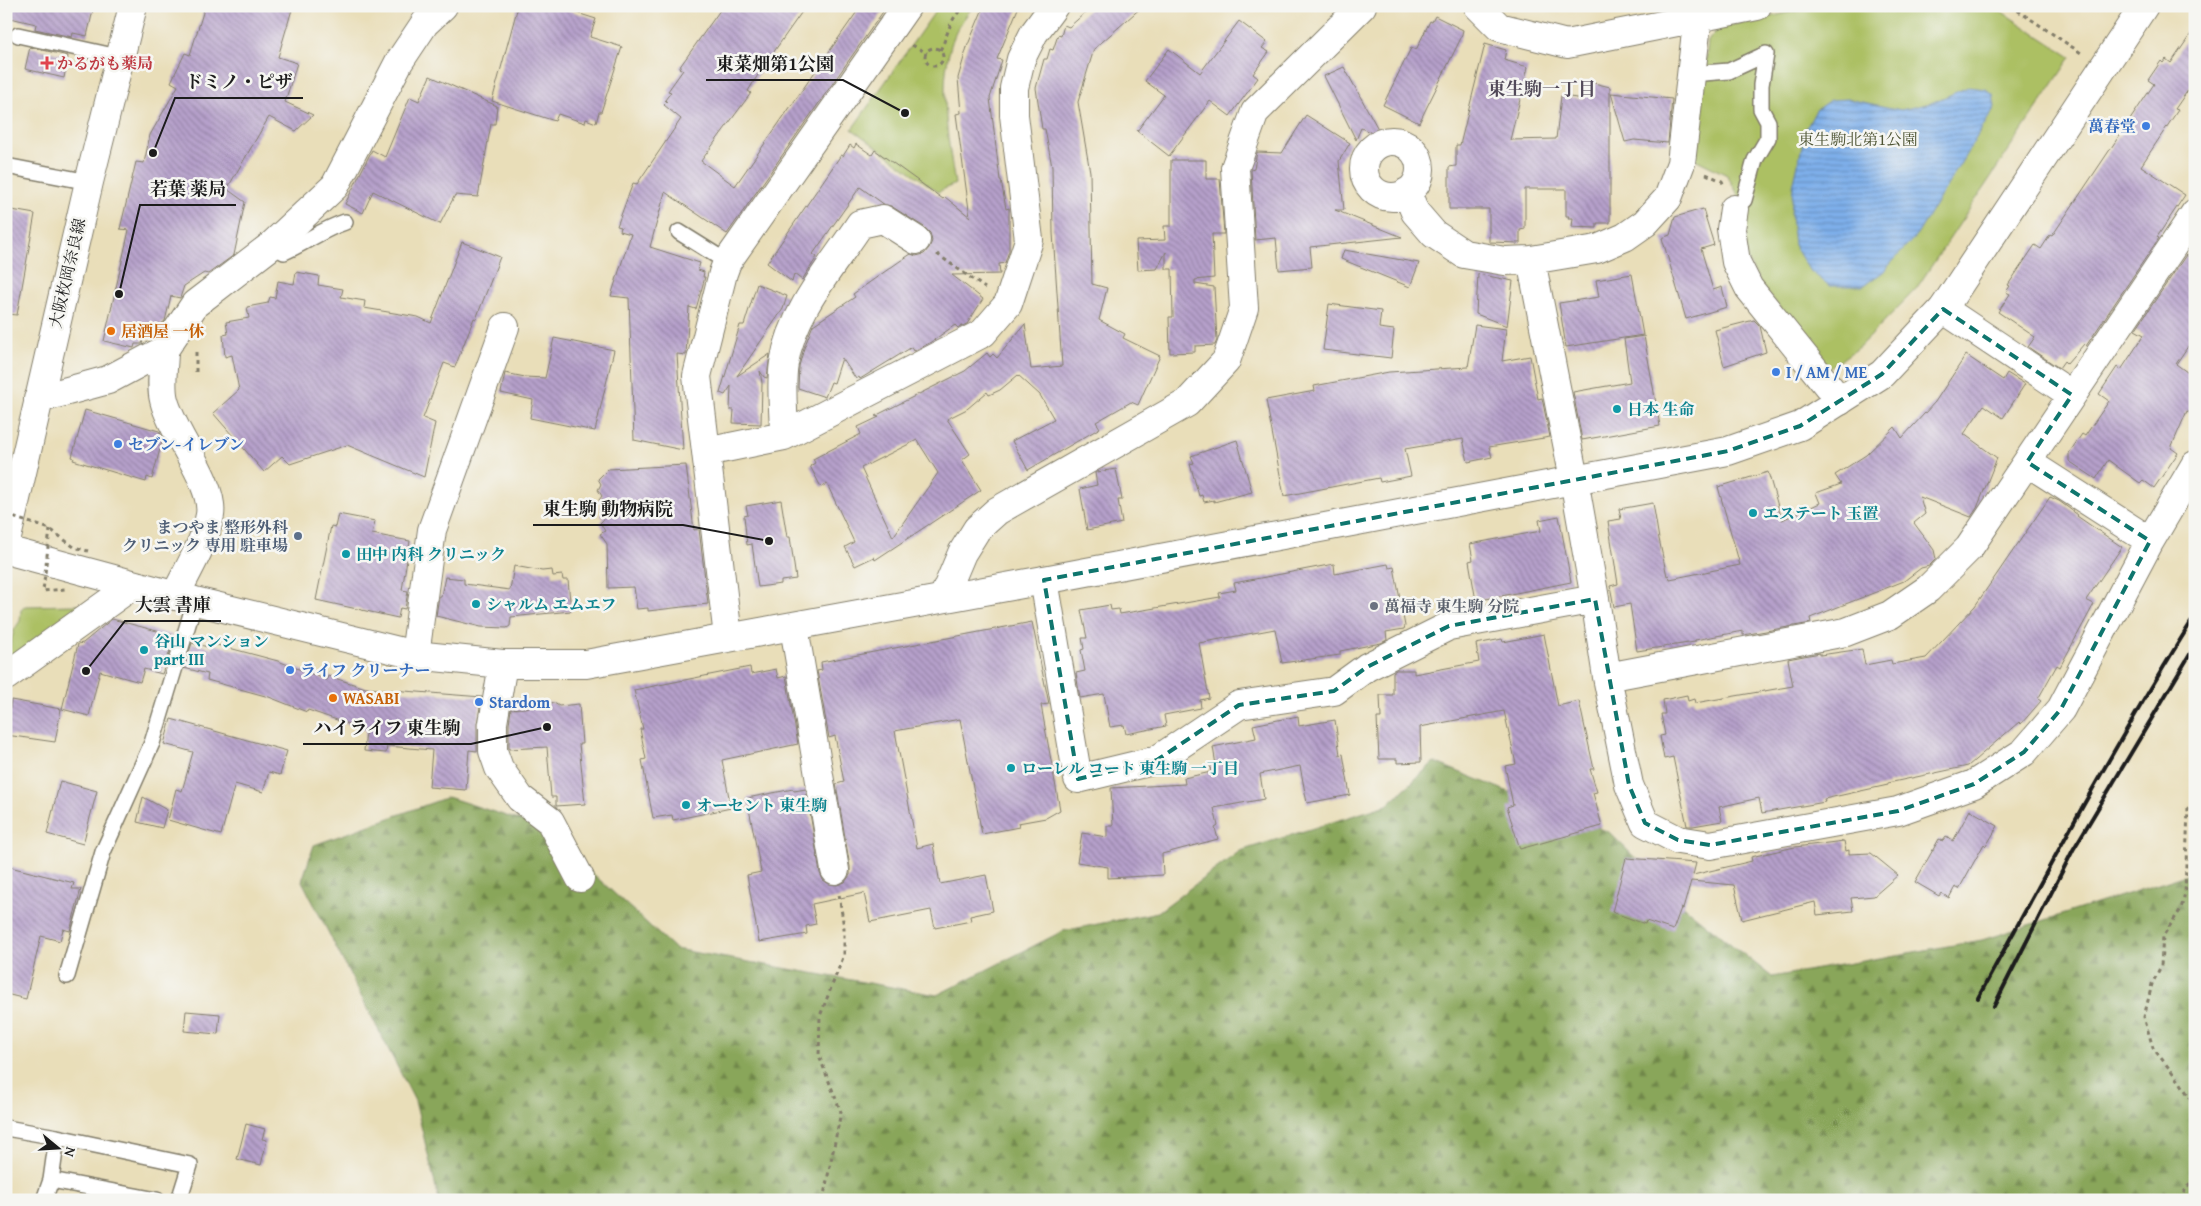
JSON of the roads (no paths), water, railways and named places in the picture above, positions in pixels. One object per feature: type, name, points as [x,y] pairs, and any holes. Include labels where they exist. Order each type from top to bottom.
[{"type":"street","name":"大阪枚岡奈良線","points":[[6,542],[118,57],[133,6]]},
{"type":"street","points":[[38,399],[108,380],[164,350],[195,304],[272,245],[335,186],[398,62],[425,24],[443,6]]},
{"type":"street","points":[[728,637],[696,376],[727,262],[907,6]]},
{"type":"street","points":[[706,452],[784,436],[983,333],[1008,304],[1030,240],[1014,114],[1014,88],[1021,59],[1034,33],[1054,6]]},
{"type":"street","points":[[943,598],[962,553],[977,529],[997,511],[1187,403],[1226,361],[1244,308],[1235,168],[1255,112],[1362,6]]},
{"type":"street","points":[[1478,6],[1499,27],[1567,44],[1698,13],[1757,6]]},
{"type":"street","points":[[6,550],[133,585],[415,655],[503,664],[586,664],[728,637],[794,627],[1728,451],[1800,426],[1882,374],[1944,309],[2144,6]]},
{"type":"street","points":[[1407,192],[1415,212],[1434,234],[1464,254],[1505,261],[1531,260],[1597,249],[1625,237],[1645,223],[1668,198],[1681,163],[1698,13]]},
{"type":"street","points":[[1734,210],[1730,229],[1736,262],[1749,288],[1840,401]]},
{"type":"street","points":[[1607,678],[1846,632],[1890,615],[1928,589],[1969,548],[2195,213]]},
{"type":"street","points":[[784,436],[784,364],[791,336],[801,311],[860,224],[883,219],[916,240]]},
{"type":"street","points":[[1531,260],[1574,479],[1607,678],[1629,785],[1644,823],[1678,840],[1710,845],[1898,811],[1974,784],[2024,752],[2061,709],[2150,540],[2195,465]]},
{"type":"street","points":[[1944,309],[2072,395]]},
{"type":"street","points":[[415,655],[432,530],[505,327]]},
{"type":"street","points":[[164,350],[163,398],[172,424],[208,491],[210,514],[185,598]]},
{"type":"street","points":[[2027,462],[2150,540]]},
{"type":"street","points":[[1044,580],[1078,779],[1157,760],[1239,704],[1334,691],[1366,667],[1449,626],[1595,599]]},
{"type":"street","points":[[6,676],[133,585]]},
{"type":"street","points":[[794,627],[835,870]]},
{"type":"street","points":[[503,664],[493,723],[493,751],[499,768],[520,798],[550,820],[580,878]]},
{"type":"lane","points":[[18,35],[118,57]]},
{"type":"lane","points":[[1691,74],[1729,71],[1766,54],[1761,85],[1761,109],[1768,122],[1768,138],[1755,160],[1744,200],[1734,210]]},
{"type":"lane","points":[[6,166],[89,182]]},
{"type":"lane","points":[[272,245],[284,252],[305,243],[328,227],[345,222]]},
{"type":"lane","points":[[679,232],[727,262]]},
{"type":"lane","points":[[67,976],[103,852],[152,743],[185,598]]},
{"type":"lane","points":[[6,1128],[57,1136],[190,1165],[180,1200]]},
{"type":"lane","points":[[44,1200],[51,1180],[57,1136]]},
{"type":"lane","points":[[51,1180],[157,1200]]},
{"type":"water","points":[[1968,87],[1986,89],[1993,95],[1995,107],[1917,235],[1883,272],[1863,286],[1830,286],[1809,270],[1794,245],[1791,215],[1793,186],[1806,129],[1816,110],[1830,100],[1848,99],[1901,110],[1931,103]]},
{"type":"railway","points":[[1978,998],[2111,757],[2195,616]]},
{"type":"railway","points":[[1994,1006],[2073,850],[2195,646]]},
{"type":"place","name":"かるがも薬局","points":[[47,63]]},
{"type":"place","name":"東菜畑第1公園","points":[[905,113]]},
{"type":"place","name":"萬春堂","points":[[2146,126]]},
{"type":"place","name":"ドミノ・ピザ","points":[[153,153]]},
{"type":"place","name":"若葉 薬局","points":[[119,294]]},
{"type":"place","name":"居酒屋 一休","points":[[111,331]]},
{"type":"place","name":"I / AM / ME","points":[[1776,372]]},
{"type":"place","name":"日本 生命","points":[[1617,409]]},
{"type":"place","name":"セブン-イレブン","points":[[118,444]]},
{"type":"place","name":"エステート 玉置","points":[[1753,513]]},
{"type":"place","name":"まつやま 整形外科 クリニック 専用 駐車場","points":[[298,536]]},
{"type":"place","name":"東生駒 動物病院","points":[[769,541]]},
{"type":"place","name":"田中 内科 クリニック","points":[[346,554]]},
{"type":"place","name":"シャルム エムエフ","points":[[476,604]]},
{"type":"place","name":"萬福寺 東生駒 分院","points":[[1374,606]]},
{"type":"place","name":"谷山 マンション part III","points":[[144,650]]},
{"type":"place","name":"ライフ クリーナー","points":[[290,670]]},
{"type":"place","name":"大雲 書庫","points":[[86,671]]},
{"type":"place","name":"WASABI","points":[[333,698]]},
{"type":"place","name":"Stardom","points":[[479,702]]},
{"type":"place","name":"ハイライフ 東生駒","points":[[547,727]]},
{"type":"place","name":"ローレル コート 東生駒 一丁目","points":[[1011,768]]},
{"type":"place","name":"オーセント 東生駒","points":[[686,805]]},
{"type":"district","name":"東生駒一丁目","points":[[1542,88]]},
{"type":"park label","name":"東生駒北第1公園","points":[[1858,139]]}]
